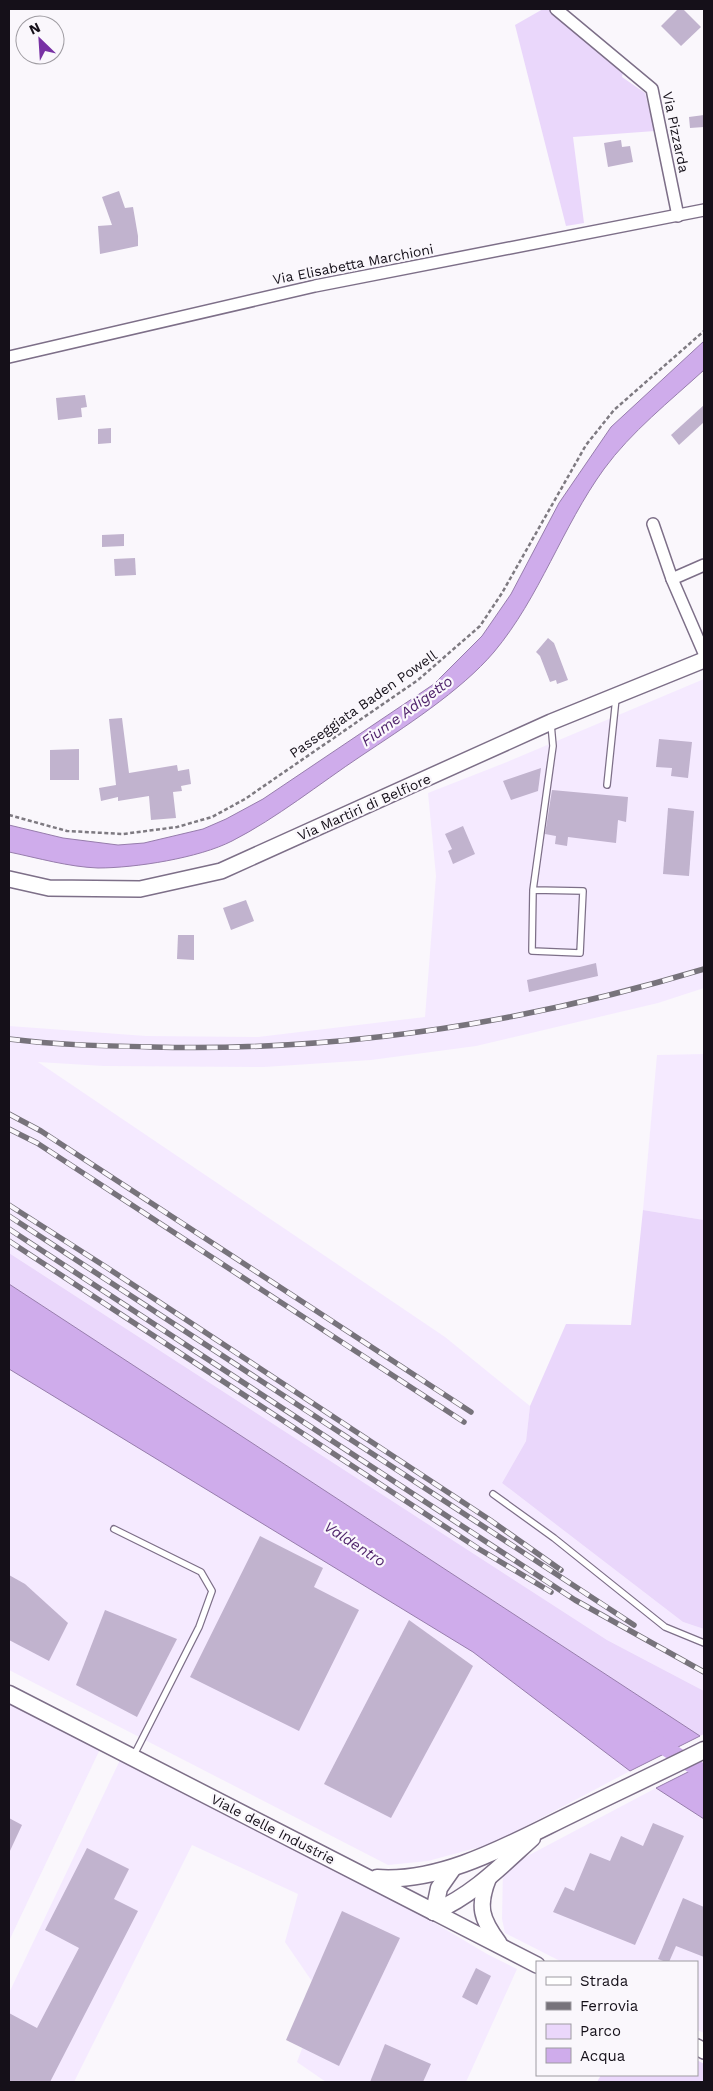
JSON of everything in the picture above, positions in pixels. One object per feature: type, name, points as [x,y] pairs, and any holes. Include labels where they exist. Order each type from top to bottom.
[{"type":"main road","name":"Viale delle Industrie","points":[[9,1694],[434,1912]]},
{"type":"main road","points":[[369,1878],[398,1880],[453,1868],[542,1828],[704,1750]]},
{"type":"main road","points":[[434,1912],[461,1898],[489,1877],[542,1828]]},
{"type":"main road","points":[[434,1912],[439,1888],[453,1868]]},
{"type":"street","name":"Via Pizzarda","points":[[556,9],[652,89],[678,216]]},
{"type":"street","name":"Via Elisabetta Marchioni","points":[[9,357],[315,286],[704,210]]},
{"type":"street","points":[[653,524],[672,579],[704,653]]},
{"type":"street","points":[[672,579],[704,565]]},
{"type":"street","name":"Via Martiri di Belfiore","points":[[9,879],[49,888],[140,889],[221,871],[551,722],[704,660]]},
{"type":"street","points":[[489,1877],[481,1900],[482,1914],[488,1928],[501,1946]]},
{"type":"street","name":"Viale delle Industrie","points":[[434,1912],[536,1964]]},
{"type":"lane","points":[[607,785],[616,696]]},
{"type":"lane","points":[[533,890],[583,891],[580,953],[532,951],[533,890],[553,746],[551,722]]},
{"type":"lane","points":[[494,1494],[554,1538],[665,1627],[704,1643]]},
{"type":"lane","points":[[114,1530],[201,1572],[212,1591],[199,1627],[133,1757]]},
{"type":"path","name":"Passeggiata Baden Powell","points":[[9,815],[67,831],[123,834],[177,827],[212,816],[245,799],[411,686],[449,655],[480,626],[502,593],[586,446],[614,410],[704,330]]},
{"type":"shaded area","points":[[704,679],[704,988],[658,1003],[476,1046],[371,1060],[264,1067],[104,1066],[38,1062],[445,1337],[530,1406],[526,1441],[502,1483],[683,1622],[704,1629],[704,1691],[607,1640],[9,1253],[9,1026],[146,1036],[258,1037],[425,1017],[436,876],[428,793],[507,762]]},
{"type":"shaded area","points":[[704,1054],[704,1220],[643,1210],[657,1055]]},
{"type":"shaded area","points":[[9,1369],[473,1652],[630,1771],[486,1847],[428,1861],[388,1865],[9,1670]]},
{"type":"shaded area","points":[[9,1700],[101,1747],[9,1941]]},
{"type":"shaded area","points":[[121,1758],[379,1890],[487,1954],[517,1969],[466,2082],[326,2082],[297,2062],[322,1996],[285,1942],[298,1894],[192,1845],[74,2082],[9,2082],[9,1993]]},
{"type":"shaded area","points":[[656,1788],[704,1819],[704,2033],[698,2030],[698,1961],[560,1961],[505,1933],[502,1919],[503,1869]]},
{"type":"green space","points":[[543,9],[560,9],[625,63],[622,77],[645,93],[655,131],[573,137],[584,223],[566,226],[515,25]]},
{"type":"green space","points":[[643,1210],[704,1220],[704,1629],[683,1622],[502,1483],[526,1441],[530,1406],[566,1324],[631,1325]]},
{"type":"green space","points":[[9,1253],[607,1640],[704,1691],[704,1734],[700,1736],[9,1284]]},
{"type":"green space","points":[[698,2061],[704,2064],[704,2082],[597,2082],[600,2076],[698,2076]]},
{"type":"water","name":"Fiume Adigetto","points":[[704,341],[704,370],[626,442],[604,469],[589,491],[538,585],[510,631],[481,667],[431,708],[282,811],[249,832],[218,847],[166,861],[113,868],[65,864],[9,852],[9,825],[63,838],[118,845],[144,843],[203,829],[263,799],[434,684],[482,636],[511,594],[559,503],[611,427]]},
{"type":"water","points":[[9,1284],[700,1736],[630,1771],[473,1652],[9,1369]]},
{"type":"water","points":[[704,1764],[704,1819],[656,1788]]},
{"type":"building","points":[[678,9],[683,9],[701,27],[681,46],[661,26]]},
{"type":"building","points":[[704,115],[704,127],[690,128],[689,117]]},
{"type":"building","points":[[621,140],[622,147],[630,146],[633,162],[608,167],[604,143]]},
{"type":"building","points":[[119,191],[125,208],[133,207],[138,246],[100,254],[98,226],[112,225],[102,197]]},
{"type":"building","points":[[85,395],[87,407],[81,408],[82,417],[58,420],[56,398]]},
{"type":"building","points":[[704,405],[704,422],[679,445],[671,435]]},
{"type":"building","points":[[111,428],[111,443],[98,444],[98,429]]},
{"type":"building","points":[[124,534],[124,546],[102,547],[102,535]]},
{"type":"building","points":[[135,558],[136,575],[115,576],[114,559]]},
{"type":"building","points":[[548,638],[554,643],[568,680],[557,684],[556,680],[550,682],[540,656],[536,652]]},
{"type":"building","points":[[122,718],[129,773],[177,765],[178,771],[189,769],[191,784],[181,786],[182,791],[173,792],[176,818],[151,820],[149,796],[118,801],[118,797],[101,801],[99,788],[116,785],[109,719]]},
{"type":"building","points":[[659,739],[692,742],[688,778],[671,776],[672,768],[656,767]]},
{"type":"building","points":[[79,749],[79,780],[50,780],[50,750]]},
{"type":"building","points":[[541,768],[538,791],[511,800],[503,781]]},
{"type":"building","points":[[552,790],[628,797],[626,822],[618,820],[616,843],[568,837],[567,846],[555,844],[556,836],[545,834]]},
{"type":"building","points":[[668,808],[694,811],[689,876],[663,874]]},
{"type":"building","points":[[463,826],[475,854],[453,864],[448,851],[452,849],[445,834]]},
{"type":"building","points":[[246,900],[254,921],[231,930],[223,908]]},
{"type":"building","points":[[178,935],[194,935],[194,960],[177,959]]},
{"type":"building","points":[[596,963],[598,976],[529,992],[527,980]]},
{"type":"building","points":[[260,1536],[323,1568],[314,1587],[359,1610],[299,1731],[190,1677]]},
{"type":"building","points":[[9,1575],[25,1584],[68,1623],[49,1661],[9,1640]]},
{"type":"building","points":[[105,1610],[177,1639],[137,1717],[76,1685]]},
{"type":"building","points":[[409,1620],[473,1666],[391,1818],[324,1784]]},
{"type":"building","points":[[9,1818],[22,1825],[9,1853]]},
{"type":"building","points":[[653,1823],[684,1836],[635,1945],[553,1912],[565,1887],[574,1891],[590,1853],[610,1861],[621,1836],[643,1846]]},
{"type":"building","points":[[87,1848],[129,1869],[114,1899],[138,1911],[50,2082],[9,2082],[9,2013],[37,2028],[79,1948],[45,1930]]},
{"type":"building","points":[[683,1898],[704,1907],[704,1957],[676,1946],[669,1961],[658,1959]]},
{"type":"building","points":[[342,1911],[400,1938],[339,2066],[286,2040]]},
{"type":"building","points":[[476,1968],[491,1976],[477,2005],[462,1997]]},
{"type":"building","points":[[385,2044],[431,2064],[423,2082],[370,2082]]},
{"type":"waterway","name":"Valdentro","points":[[652,1739],[704,1773]]},
{"type":"railway","points":[[9,1039],[44,1043],[152,1047],[292,1045],[362,1039],[500,1019],[569,1005],[704,969]]},
{"type":"railway","points":[[9,1114],[41,1131],[471,1412]]},
{"type":"railway","points":[[9,1129],[37,1143],[464,1422]]},
{"type":"railway","points":[[9,1205],[490,1520],[561,1570]]},
{"type":"railway","points":[[9,1216],[634,1625]]},
{"type":"railway","points":[[9,1229],[575,1600],[704,1672]]},
{"type":"railway","points":[[9,1241],[479,1549],[551,1592]]}]
